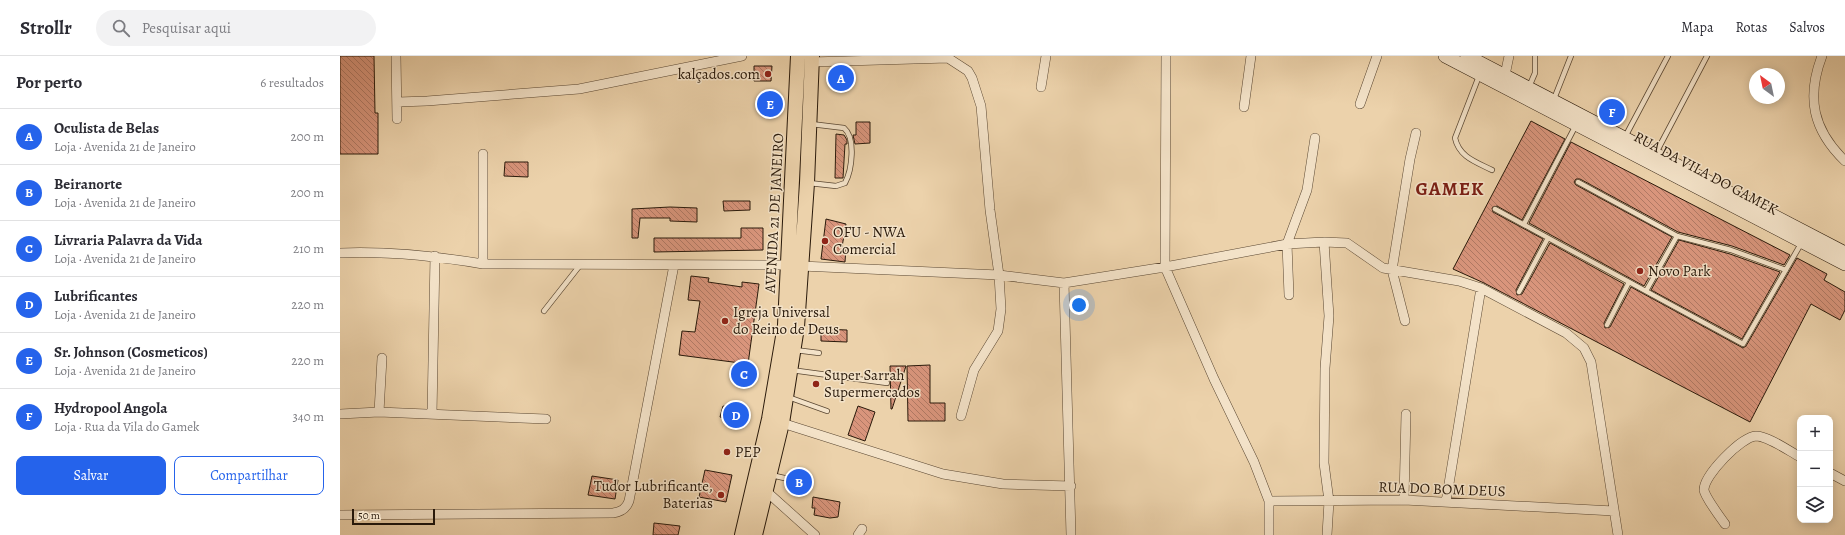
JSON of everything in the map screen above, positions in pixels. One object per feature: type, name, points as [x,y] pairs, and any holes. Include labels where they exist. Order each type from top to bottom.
[{"type":"main road","name":"AVENIDA 21 DE JANEIRO","points":[[755,535],[782,423],[794,349],[798,56]]},
{"type":"main road","name":"RUA DA VILA DO GAMEK","points":[[1445,56],[1845,264]]},
{"type":"main road","name":"RUA DA VILA DO GAMEK","points":[[1467,56],[1845,253]]},
{"type":"main road","name":"AVENIDA 21 DE JANEIRO","points":[[742,535],[770,419],[795,266],[807,183],[812,59]]},
{"type":"street","points":[[396,56],[398,119]]},
{"type":"street","points":[[398,102],[579,89],[742,56]]},
{"type":"street","points":[[1041,87],[1046,56]]},
{"type":"street","points":[[1166,56],[1164,267],[1214,379],[1254,462],[1269,501],[1269,535]]},
{"type":"street","points":[[1244,107],[1251,56]]},
{"type":"street","points":[[1360,104],[1377,56]]},
{"type":"street","points":[[1505,75],[1509,56]]},
{"type":"street","points":[[1822,56],[1815,74],[1814,97],[1818,125],[1831,148],[1845,161]]},
{"type":"street","points":[[812,59],[948,58],[968,71],[981,106],[990,210],[999,275],[1001,309],[998,331],[974,370],[961,416]]},
{"type":"street","points":[[1405,321],[1392,270],[1416,133]]},
{"type":"street","points":[[1289,295],[1287,244],[1307,190],[1315,138]]},
{"type":"street","points":[[483,154],[483,264]]},
{"type":"street","points":[[1324,242],[1329,316],[1325,368],[1324,463],[1329,500],[1326,535]]},
{"type":"street","points":[[340,253],[397,253],[435,256],[483,264],[795,266],[999,275],[1064,283],[1164,267],[1287,244],[1324,242],[1347,243],[1383,268],[1459,281],[1481,288],[1566,333],[1584,348],[1591,362],[1618,535]]},
{"type":"street","points":[[432,414],[435,256]]},
{"type":"street","points":[[340,515],[613,513],[620,512],[627,507],[631,493],[674,265]]},
{"type":"street","points":[[1064,283],[1071,486],[1071,535]]},
{"type":"street","points":[[1446,502],[1481,288]]},
{"type":"street","points":[[379,412],[382,358]]},
{"type":"street","points":[[340,414],[379,412],[546,419]]},
{"type":"street","points":[[1404,500],[1406,414]]},
{"type":"street","points":[[782,423],[943,474],[1003,484],[1071,486]]},
{"type":"street","points":[[1725,524],[1704,491],[1705,482],[1712,471],[1728,454],[1744,441],[1755,436],[1765,438],[1797,455]]},
{"type":"street","points":[[1833,475],[1845,481]]},
{"type":"street","points":[[766,491],[815,535]]},
{"type":"street","name":"RUA DO BOM DEUS","points":[[1269,501],[1404,500],[1614,511]]},
{"type":"lane","points":[[1529,88],[1535,73],[1535,56]]},
{"type":"lane","points":[[1553,101],[1571,56]]},
{"type":"lane","points":[[1624,139],[1668,56]]},
{"type":"lane","points":[[1655,154],[1707,56]]},
{"type":"lane","points":[[1479,74],[1455,138],[1457,146],[1463,155],[1492,170]]},
{"type":"lane","points":[[807,183],[836,186],[845,183],[849,176],[851,152],[851,140],[849,133],[844,128],[809,124]]},
{"type":"lane","points":[[1524,224],[1577,124]]},
{"type":"lane","points":[[1578,182],[1677,236],[1731,250],[1786,270]]},
{"type":"lane","points":[[1496,209],[1744,344],[1802,241]]},
{"type":"lane","points":[[1646,291],[1677,236]]},
{"type":"lane","points":[[1519,292],[1548,238]]},
{"type":"lane","points":[[544,312],[581,264]]},
{"type":"lane","points":[[1607,325],[1629,282]]},
{"type":"lane","points":[[794,349],[819,353]]},
{"type":"lane","points":[[791,370],[887,383]]},
{"type":"lane","points":[[787,396],[827,411]]},
{"type":"lane","points":[[770,475],[793,480]]},
{"type":"building","points":[[340,56],[374,56],[375,113],[378,113],[378,154],[340,154]]},
{"type":"building","points":[[754,66],[772,66],[771,81],[754,81]]},
{"type":"building","points":[[1531,121],[1565,139],[1522,220],[1497,206],[1492,208],[1493,212],[1543,239],[1516,290],[1517,295],[1522,294],[1550,243],[1624,284],[1604,323],[1605,328],[1610,327],[1631,287],[1743,348],[1746,346],[1797,258],[1827,274],[1824,280],[1845,292],[1845,310],[1840,320],[1811,304],[1750,422],[1484,283],[1453,269]]},
{"type":"building","points":[[856,122],[870,122],[870,143],[855,144],[853,135],[856,135]]},
{"type":"building","points":[[836,134],[844,135],[847,140],[847,144],[845,144],[843,178],[835,178]]},
{"type":"building","points":[[1571,142],[1790,255],[1784,265],[1732,246],[1678,232],[1580,179],[1576,179],[1574,182],[1576,185],[1672,237],[1644,286],[1529,223]]},
{"type":"building","points":[[505,162],[528,162],[528,177],[504,176]]},
{"type":"building","points":[[723,201],[750,201],[750,210],[724,211]]},
{"type":"building","points":[[670,207],[697,208],[697,222],[670,221],[670,218],[640,218],[638,238],[632,238],[632,209]]},
{"type":"building","points":[[826,219],[846,224],[842,247],[846,248],[845,262],[821,259]]},
{"type":"building","points":[[741,228],[763,228],[763,250],[654,252],[654,238],[741,238]]},
{"type":"building","points":[[1679,240],[1730,254],[1780,272],[1742,339],[1651,290]]},
{"type":"building","name":"Igreja Universal do Reino de Deus","points":[[691,276],[709,278],[708,282],[742,287],[742,282],[759,284],[748,364],[679,355],[682,331],[695,332],[700,301],[688,300]]},
{"type":"building","points":[[821,329],[847,330],[847,342],[821,341]]},
{"type":"building","points":[[930,365],[930,403],[945,403],[945,421],[908,421],[907,366]]},
{"type":"building","points":[[890,366],[906,366],[892,409],[891,409]]},
{"type":"building","points":[[723,406],[739,409],[736,421],[720,417]]},
{"type":"building","points":[[858,406],[875,412],[865,441],[848,435]]},
{"type":"building","points":[[705,470],[732,475],[726,502],[699,497]]},
{"type":"building","points":[[792,472],[808,475],[805,492],[789,488],[790,483],[794,483],[797,480],[792,476]]},
{"type":"building","points":[[592,476],[618,480],[615,499],[588,495]]},
{"type":"building","points":[[813,497],[840,502],[838,517],[830,518],[814,515],[815,508],[812,508]]},
{"type":"building","points":[[654,523],[680,526],[678,535],[653,535]]},
{"type":"place","name":"kalçados.com","points":[[768,74]]},
{"type":"place","name":"Oculista de Belas","points":[[841,78]]},
{"type":"place","name":"Sr. Johnson (Cosmeticos)","points":[[770,104]]},
{"type":"place","name":"Hydropool Angola","points":[[1612,112]]},
{"type":"place","name":"OFU - NWA Comercial","points":[[825,241]]},
{"type":"place","name":"Novo Park","points":[[1640,271]]},
{"type":"place","name":"Igreja Universal do Reino de Deus","points":[[725,321]]},
{"type":"place","name":"Livraria Palavra da Vida","points":[[744,374]]},
{"type":"place","name":"Super Sarrah Supermercados","points":[[816,384]]},
{"type":"place","name":"Lubrificantes","points":[[736,415]]},
{"type":"place","name":"PEP","points":[[727,452]]},
{"type":"place","name":"Beiranorte","points":[[799,482]]},
{"type":"place","name":"Tudor Lubrificante, Baterias","points":[[721,495]]},
{"type":"district","name":"GAMEK","points":[[1450,189]]}]
